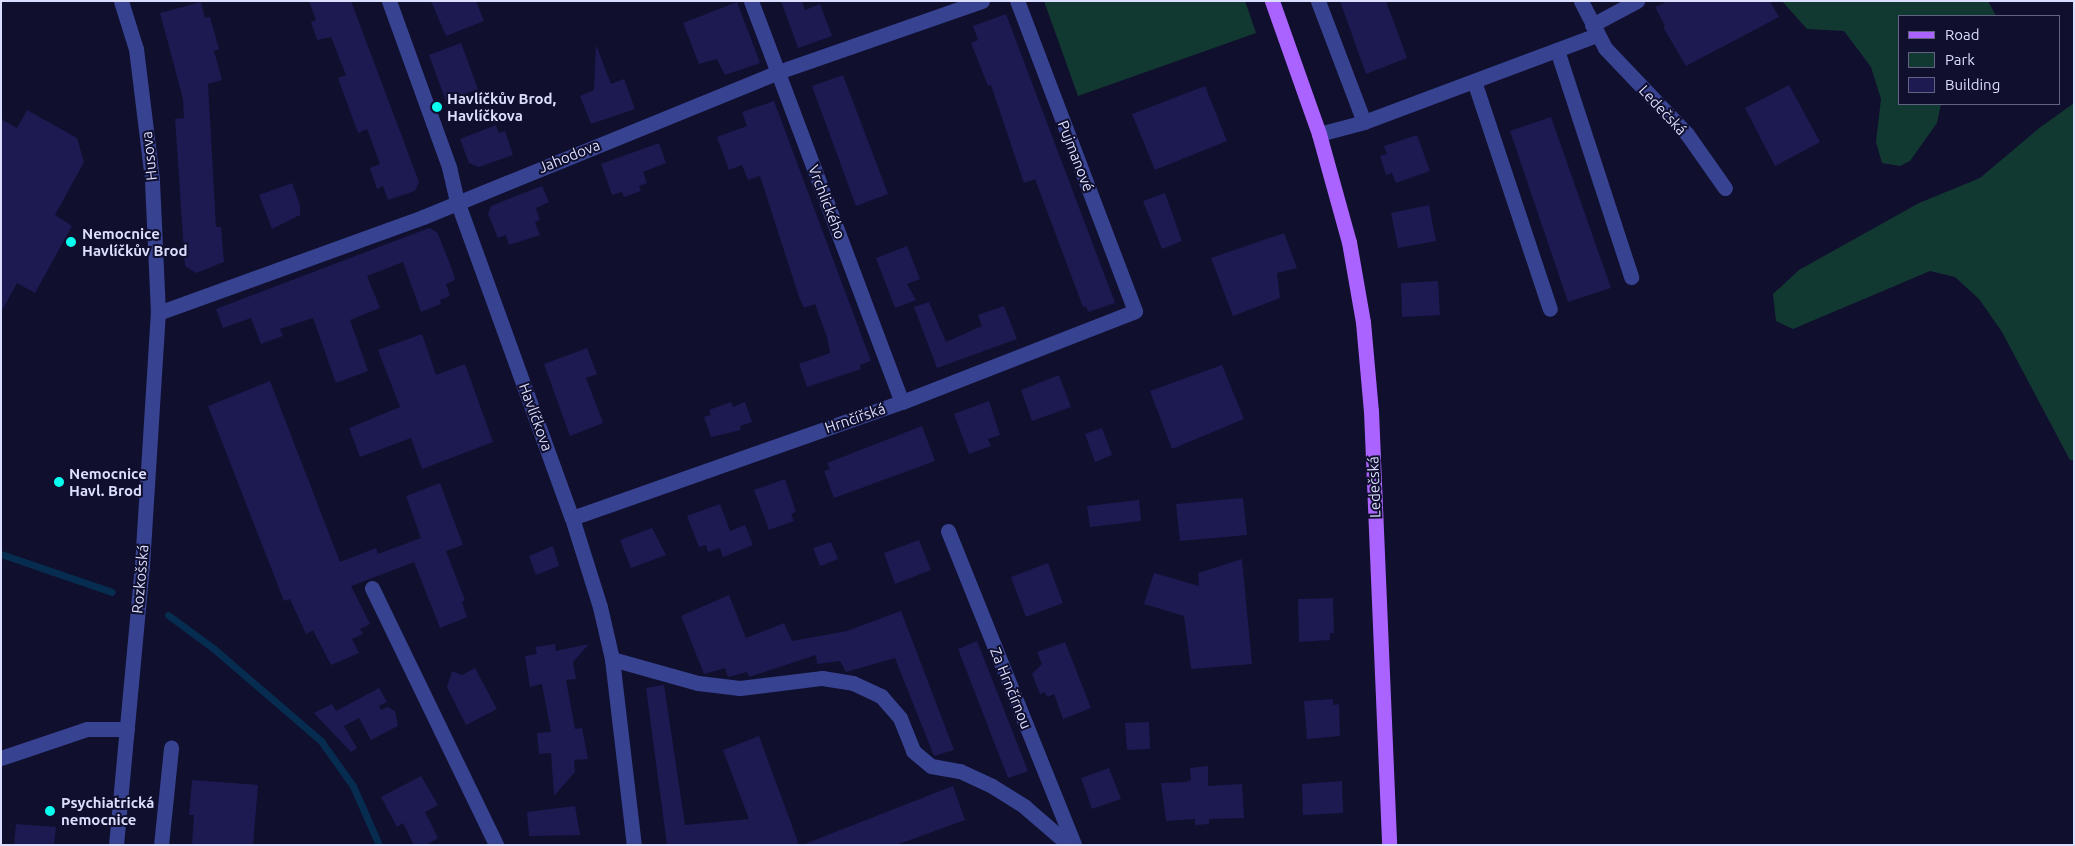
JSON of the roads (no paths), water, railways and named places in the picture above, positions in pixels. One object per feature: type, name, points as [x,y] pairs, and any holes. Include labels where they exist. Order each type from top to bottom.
[{"type":"main road","name":"Ledečská","points":[[1272,1],[1319,134],[1349,242],[1363,322],[1371,410],[1389,845]]},
{"type":"street","name":"Husova","points":[[121,1],[136,49],[152,179],[158,313]]},
{"type":"street","name":"Havlíčkova","points":[[389,1],[449,167],[457,201],[572,518],[612,659],[634,845]]},
{"type":"street","name":"Vrchlického","points":[[752,1],[902,402]]},
{"type":"street","name":"Jahodova","points":[[158,313],[423,217],[457,201],[778,72],[982,1]]},
{"type":"street","name":"Pujmanové","points":[[1017,1],[1135,311]]},
{"type":"street","points":[[1318,1],[1364,122]]},
{"type":"street","name":"Ledečská","points":[[1581,1],[1595,30],[1620,67],[1687,134],[1725,188]]},
{"type":"street","points":[[1319,134],[1364,122],[1557,50],[1595,30],[1637,1]]},
{"type":"street","points":[[1557,50],[1631,277]]},
{"type":"street","points":[[1474,81],[1550,309]]},
{"type":"street","name":"Hrnčířská","points":[[572,518],[902,402],[1135,311]]},
{"type":"street","name":"Rozkošská","points":[[116,845],[142,565],[158,313]]},
{"type":"street","name":"Za Hrnčírnou","points":[[948,531],[1074,845]]},
{"type":"street","points":[[372,588],[496,845]]},
{"type":"street","points":[[612,659],[698,683],[740,688],[822,678],[853,683],[881,696],[900,718],[913,751],[931,766],[960,771],[992,786],[1025,807],[1069,845]]},
{"type":"street","points":[[1,758],[87,729],[127,729]]},
{"type":"street","points":[[161,845],[171,748]]},
{"type":"waterway","points":[[1,554],[112,592]]},
{"type":"waterway","points":[[168,615],[213,648],[321,741],[353,786],[379,845]]},
{"type":"place","name":"Havlíčkův Brod, Havlíčkova","points":[[437,107]]},
{"type":"place","name":"Nemocnice Havlíčkův Brod","points":[[71,242]]},
{"type":"place","name":"Nemocnice Havl. Brod","points":[[59,482]]},
{"type":"place","name":"Psychiatrická nemocnice","points":[[50,811]]}]
